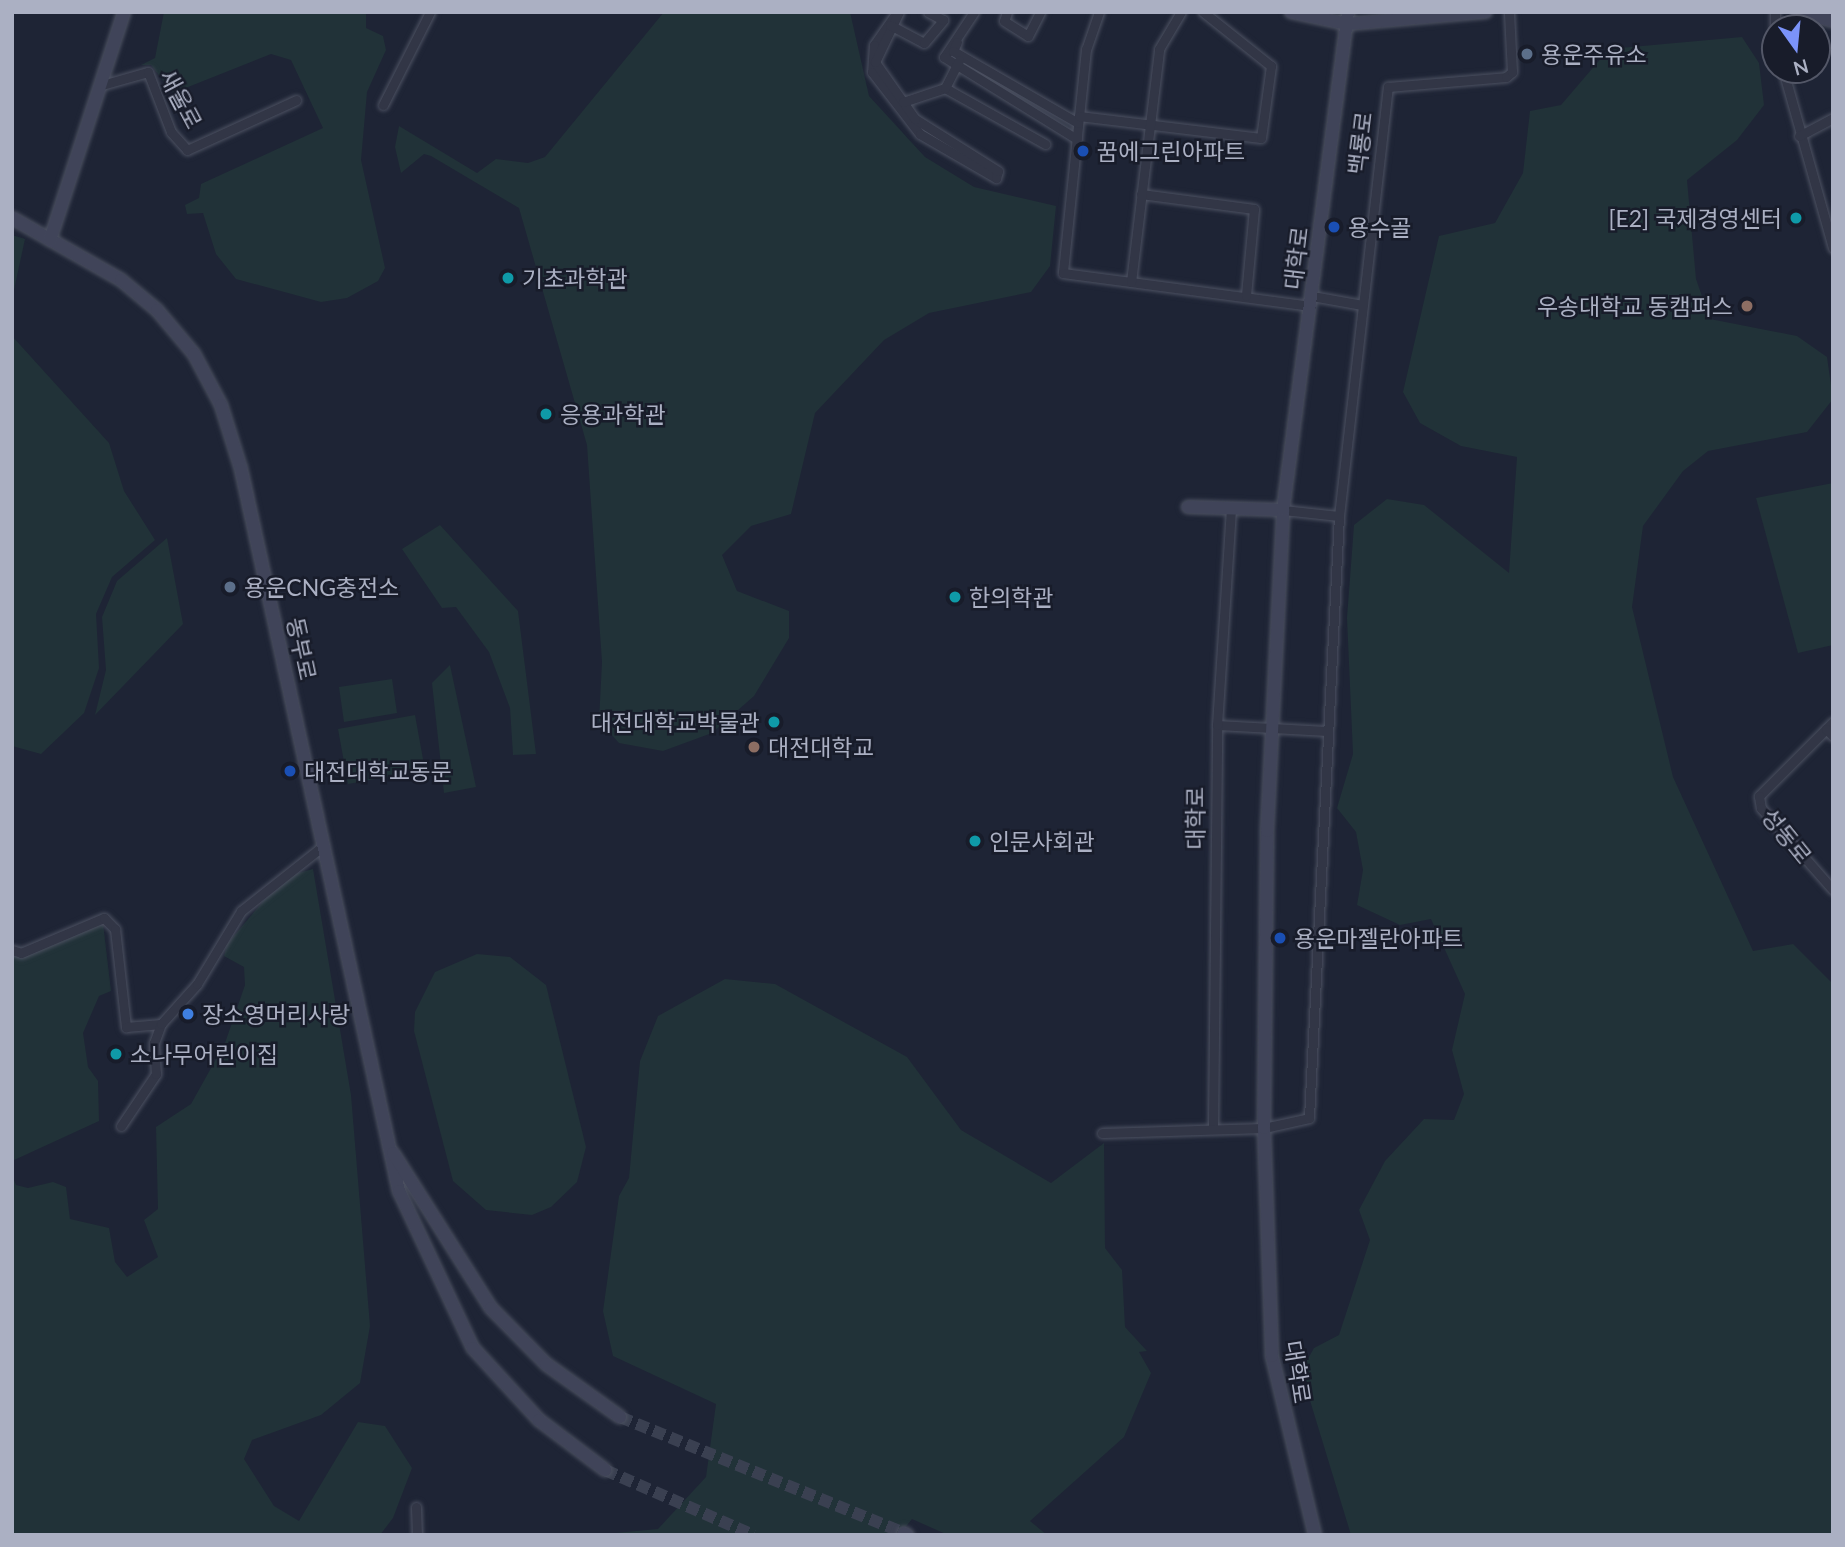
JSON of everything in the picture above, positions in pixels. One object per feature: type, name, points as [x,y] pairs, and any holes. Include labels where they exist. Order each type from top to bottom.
[{"type":"main road","points":[[50,240],[124,12]]},
{"type":"main road","points":[[1291,12],[1347,18],[1485,12]]},
{"type":"main road","points":[[1799,12],[1833,21]]},
{"type":"main road","name":"대학로","points":[[1315,1535],[1272,1356],[1264,1128],[1272,728],[1283,510],[1347,18]]},
{"type":"main road","name":"동부로","points":[[12,218],[121,280],[157,310],[194,354],[221,405],[241,469],[387,1143]]},
{"type":"main road","points":[[1188,507],[1283,510]]},
{"type":"main road","points":[[387,1143],[491,1308],[546,1364],[620,1417]]},
{"type":"main road","points":[[387,1143],[419,1243],[473,1348],[539,1420],[605,1471]]},
{"type":"street","points":[[383,105],[430,12]]},
{"type":"street","points":[[898,12],[875,62],[915,119],[998,171],[996,178],[920,134],[872,72],[874,45],[898,12]]},
{"type":"street","points":[[890,25],[925,43],[943,20],[928,12]]},
{"type":"street","points":[[976,12],[952,49],[1078,120],[1147,124],[1261,138],[1271,66],[1203,12]]},
{"type":"street","points":[[976,12],[943,55],[1077,139]]},
{"type":"street","points":[[1007,12],[1004,21],[1028,36],[1040,12]]},
{"type":"street","points":[[1099,12],[1086,49],[1063,273],[1246,296],[1362,305],[1339,516],[1312,1102],[1309,1118],[1264,1128],[1102,1133]]},
{"type":"street","points":[[1131,282],[1147,124],[1159,49],[1181,12]]},
{"type":"street","name":"백룡로","points":[[1362,305],[1388,87],[1506,77],[1512,72],[1509,12]]},
{"type":"street","points":[[903,102],[945,88],[961,56]]},
{"type":"street","name":"새울로","points":[[102,85],[148,72],[171,132],[187,150],[296,100]]},
{"type":"street","points":[[1787,84],[1833,248]]},
{"type":"street","points":[[945,88],[1045,144]]},
{"type":"street","points":[[1800,136],[1833,118]]},
{"type":"street","points":[[1140,194],[1255,209],[1246,296]]},
{"type":"street","name":"대학로","points":[[1213,1128],[1217,725],[1231,508]]},
{"type":"street","points":[[1283,510],[1339,516]]},
{"type":"street","points":[[1217,725],[1327,731]]},
{"type":"street","points":[[1829,725],[1833,736]]},
{"type":"street","name":"성동로","points":[[1829,725],[1759,796],[1760,808],[1833,890]]},
{"type":"street","points":[[121,1126],[156,1074],[154,1043],[161,1024],[197,984],[241,911],[323,846]]},
{"type":"street","points":[[12,950],[21,953],[104,918],[115,929],[126,1027],[161,1024]]},
{"type":"street","points":[[416,1507],[417,1535]]},
{"type":"shaded area","points":[[164,12],[366,12],[366,28],[383,36],[386,50],[367,92],[361,160],[385,268],[378,281],[347,298],[321,302],[236,279],[216,254],[203,213],[187,214],[185,205],[199,198],[201,184],[323,128],[291,60],[271,54],[173,93],[151,65],[141,65],[155,58]]},
{"type":"shaded area","points":[[664,12],[850,12],[869,96],[925,157],[974,187],[1056,206],[1050,266],[1031,292],[929,313],[884,340],[815,413],[791,514],[751,526],[722,555],[737,591],[789,611],[789,638],[754,696],[712,733],[663,751],[619,743],[599,721],[602,662],[587,445],[519,208],[431,156],[424,154],[401,173],[395,147],[399,126],[477,173],[496,159],[528,163],[545,157]]},
{"type":"shaded area","points":[[1742,37],[1759,63],[1764,105],[1737,140],[1687,180],[1696,279],[1710,319],[1797,336],[1827,357],[1833,399],[1807,432],[1708,451],[1683,471],[1643,526],[1632,607],[1673,777],[1753,951],[1793,944],[1833,984],[1833,1535],[1351,1535],[1301,1371],[1314,1348],[1339,1335],[1370,1240],[1359,1210],[1385,1161],[1424,1119],[1454,1120],[1464,1094],[1452,1050],[1465,994],[1431,919],[1400,925],[1357,905],[1363,870],[1356,832],[1337,808],[1353,754],[1347,618],[1354,525],[1387,499],[1424,505],[1509,573],[1517,457],[1461,446],[1420,423],[1403,392],[1439,236],[1495,223],[1523,173],[1530,111],[1561,105],[1609,49]]},
{"type":"shaded area","points":[[12,235],[25,239],[12,299]]},
{"type":"shaded area","points":[[12,336],[109,443],[124,491],[155,540],[112,577],[96,614],[99,668],[84,713],[41,754],[12,746]]},
{"type":"shaded area","points":[[1833,483],[1833,645],[1798,653],[1756,498]]},
{"type":"shaded area","points":[[440,525],[518,611],[536,754],[513,755],[510,708],[489,652],[456,607],[442,608],[402,549]]},
{"type":"shaded area","points":[[167,538],[183,624],[95,715],[106,670],[102,617],[117,581]]},
{"type":"shaded area","points":[[450,665],[476,787],[444,793],[432,683]]},
{"type":"shaded area","points":[[392,679],[397,713],[344,722],[339,687]]},
{"type":"shaded area","points":[[415,715],[425,770],[348,784],[338,729]]},
{"type":"shaded area","points":[[313,869],[351,1095],[370,1326],[360,1383],[321,1415],[252,1440],[244,1459],[274,1506],[299,1521],[358,1422],[385,1426],[412,1468],[393,1518],[380,1535],[12,1535],[12,1175],[16,1185],[28,1188],[53,1182],[66,1187],[70,1219],[109,1228],[115,1262],[127,1277],[158,1257],[144,1220],[158,1209],[156,1127],[191,1104],[225,1043],[245,985],[244,967],[224,956],[227,944],[265,899],[295,874]]},
{"type":"shaded area","points":[[103,923],[111,991],[99,996],[83,1033],[88,1067],[98,1081],[99,1121],[12,1161],[12,957]]},
{"type":"shaded area","points":[[477,954],[510,957],[546,985],[586,1147],[577,1182],[551,1207],[532,1215],[486,1210],[453,1181],[414,1031],[415,1012],[435,972]]},
{"type":"shaded area","points":[[725,979],[775,984],[907,1057],[961,1130],[1051,1183],[1104,1143],[1105,1248],[1122,1270],[1125,1327],[1147,1351],[1139,1352],[1151,1373],[1124,1437],[1030,1521],[1047,1535],[948,1535],[912,1519],[899,1535],[594,1535],[658,1529],[706,1477],[716,1404],[613,1356],[603,1311],[619,1196],[629,1178],[640,1061],[658,1016]]},
{"type":"tunnel","points":[[620,1417],[904,1533]]},
{"type":"tunnel","points":[[605,1470],[753,1535]]},
{"type":"place","name":"용운주유소","points":[[1527,54]]},
{"type":"place","name":"꿈에그린아파트","points":[[1083,151]]},
{"type":"place","name":"[E2] 국제경영센터","points":[[1796,218]]},
{"type":"place","name":"용수골","points":[[1334,227]]},
{"type":"place","name":"기초과학관","points":[[508,278]]},
{"type":"place","name":"우송대학교 동캠퍼스","points":[[1747,306]]},
{"type":"place","name":"응용과학관","points":[[546,414]]},
{"type":"place","name":"용운CNG충전소","points":[[230,587]]},
{"type":"place","name":"한의학관","points":[[955,597]]},
{"type":"place","name":"대전대학교박물관","points":[[774,722]]},
{"type":"place","name":"대전대학교","points":[[754,747]]},
{"type":"place","name":"대전대학교동문","points":[[290,771]]},
{"type":"place","name":"인문사회관","points":[[975,841]]},
{"type":"place","name":"용운마젤란아파트","points":[[1280,938]]},
{"type":"place","name":"장소영머리사랑","points":[[188,1014]]},
{"type":"place","name":"소나무어린이집","points":[[116,1054]]}]
